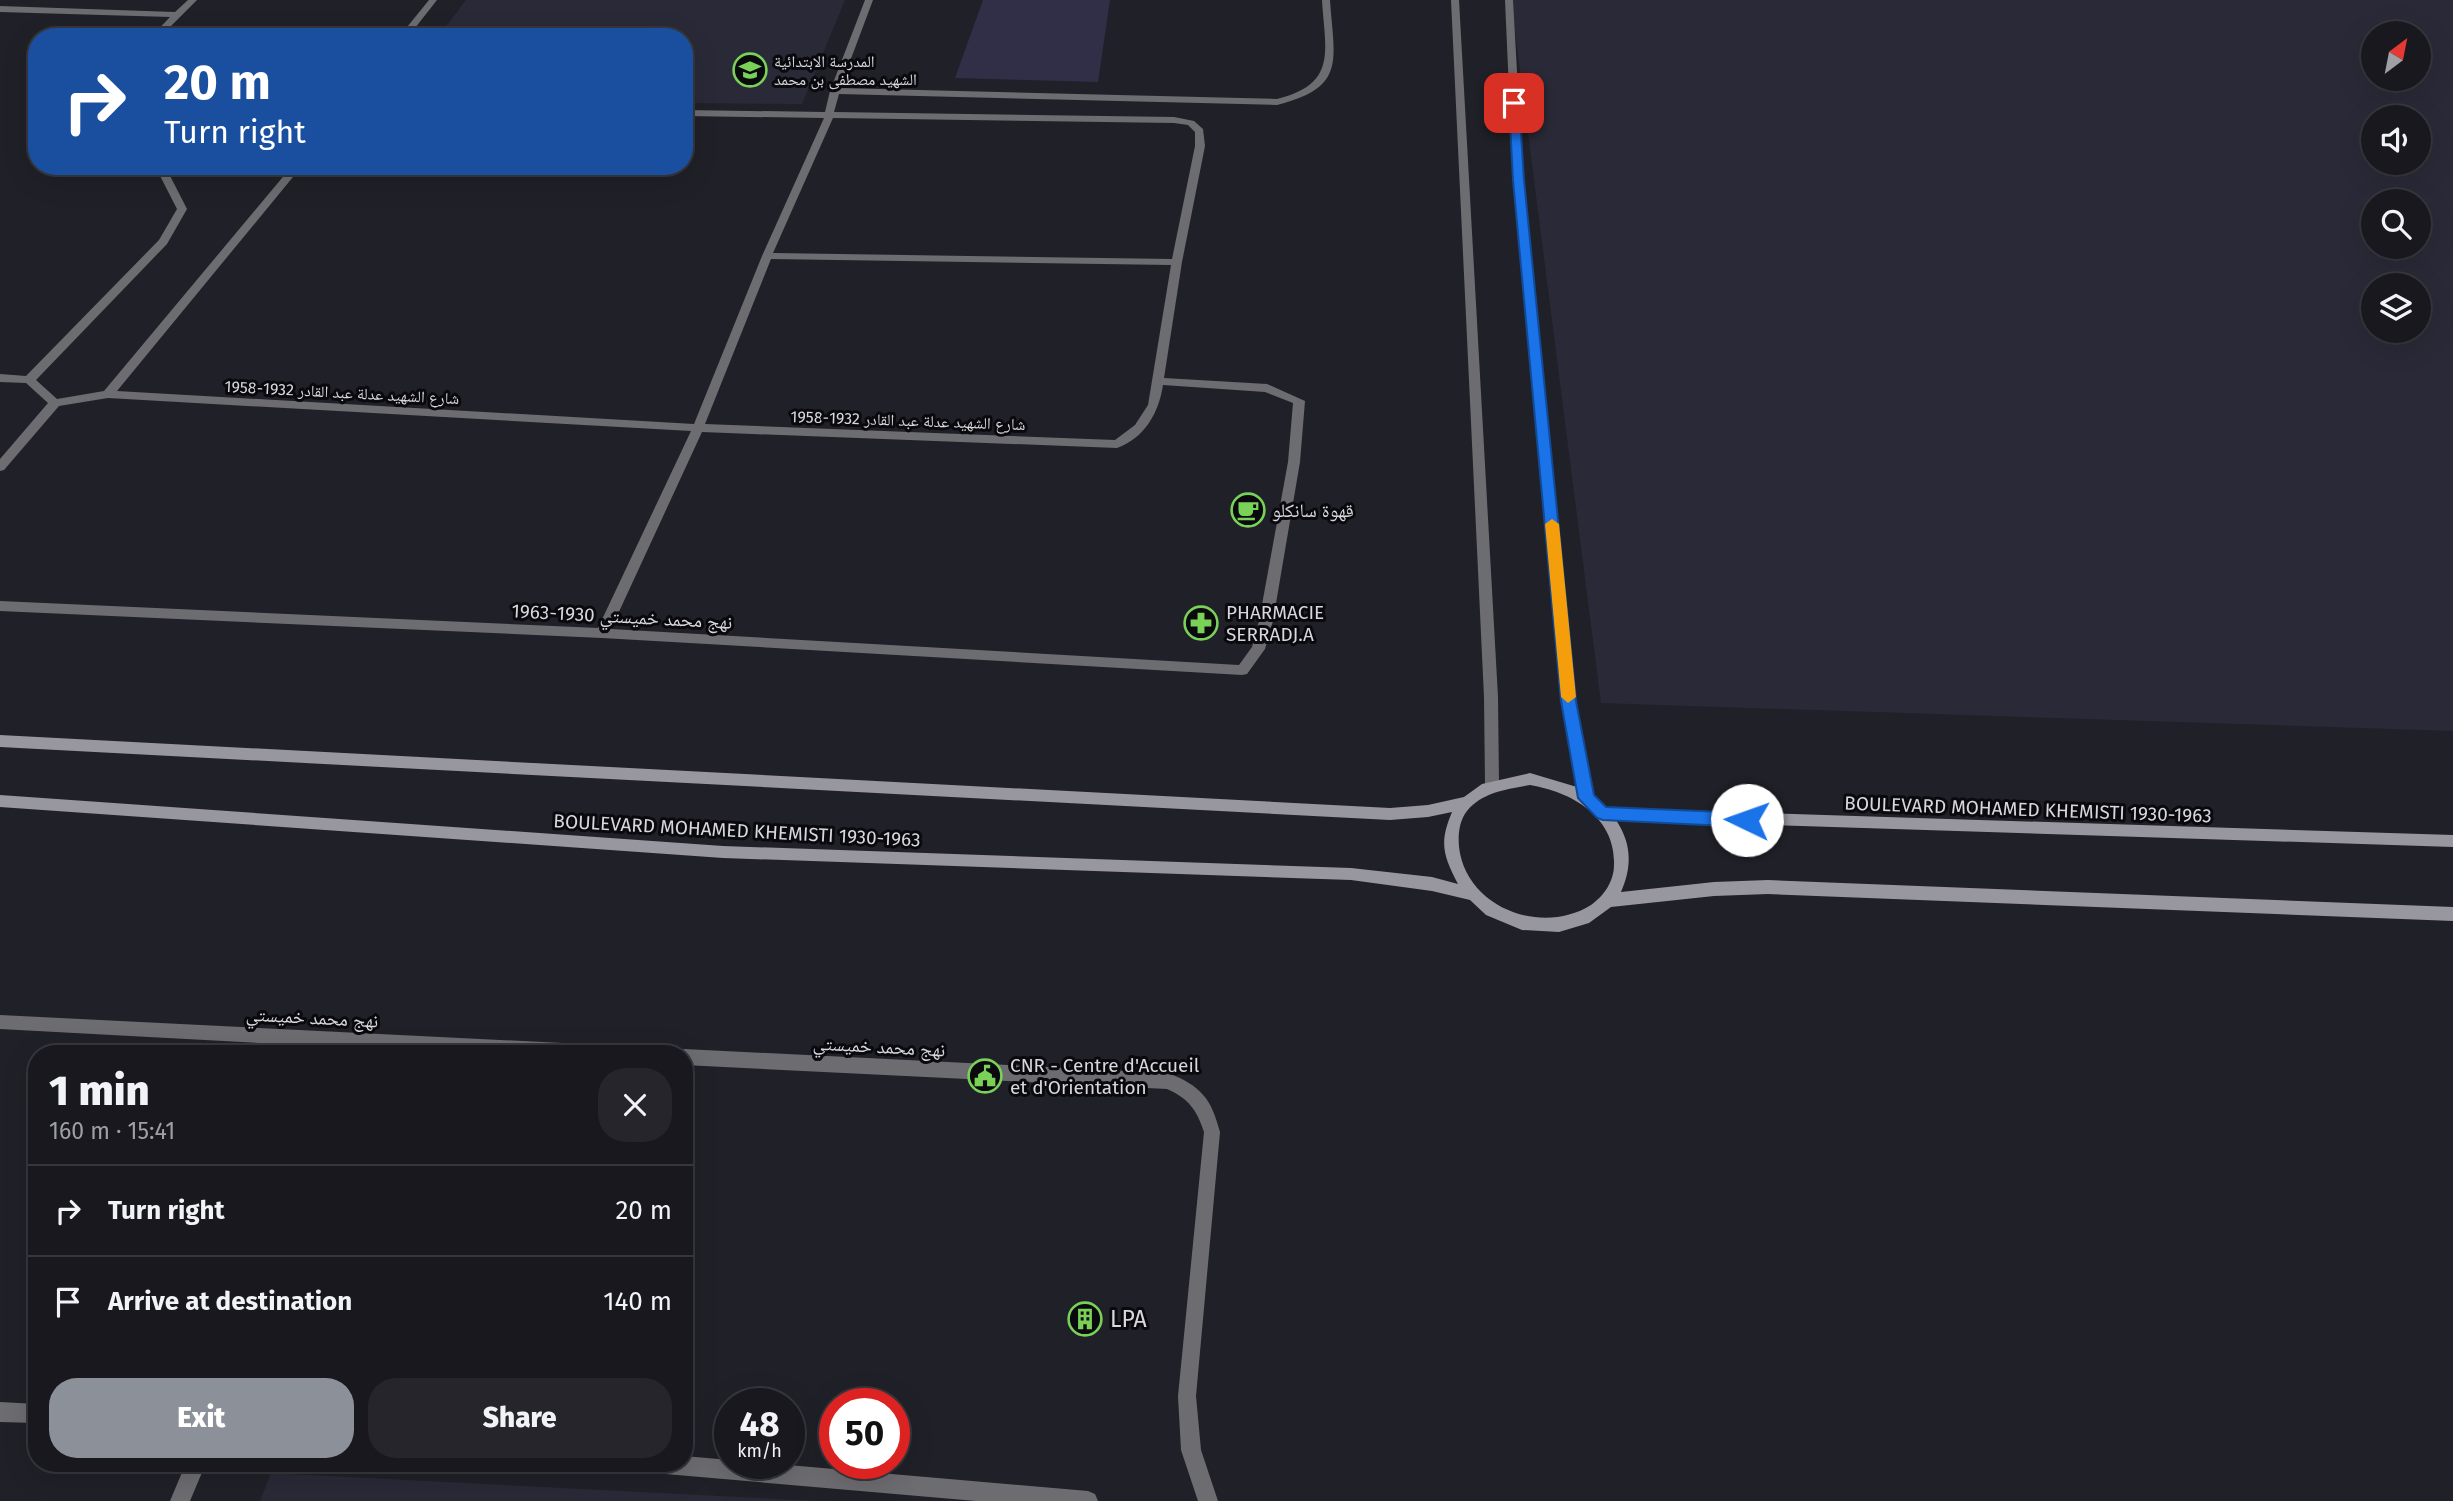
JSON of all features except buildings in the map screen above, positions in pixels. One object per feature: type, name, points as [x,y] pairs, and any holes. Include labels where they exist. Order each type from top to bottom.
[{"type":"main road","points":[[0,741],[1390,814],[1428,811],[1464,803],[1492,784],[1520,779],[1549,782],[1586,798],[1603,814],[1620,842],[1623,857],[1618,887],[1610,900]]},
{"type":"main road","name":"BOULEVARD MOHAMED KHEMISTI 1930-1963","points":[[0,801],[723,852],[1351,874],[1432,884],[1472,894]]},
{"type":"main road","name":"BOULEVARD MOHAMED KHEMISTI 1930-1963","points":[[1464,803],[1455,816],[1449,847],[1453,864],[1472,894],[1489,908],[1510,919],[1555,926],[1585,918],[1610,900],[1714,889],[1768,887],[2453,914]]},
{"type":"main road","name":"BOULEVARD MOHAMED KHEMISTI 1930-1963","points":[[1603,814],[2453,841]]},
{"type":"street","points":[[164,28],[193,0]]},
{"type":"street","points":[[410,28],[433,0]]},
{"type":"street","points":[[602,633],[698,428],[767,256],[829,116],[835,91],[869,0]]},
{"type":"street","points":[[835,91],[1277,102],[1302,98],[1316,89],[1328,72],[1326,0]]},
{"type":"street","points":[[1455,0],[1491,696],[1492,784]]},
{"type":"street","points":[[1509,0],[1518,180],[1566,674],[1586,798]]},
{"type":"street","points":[[0,9],[177,15]]},
{"type":"street","name":"شارع الشهيد عدلة عبد القادر 1932-1958","points":[[55,403],[108,394],[698,428],[1117,444],[1138,432],[1154,405],[1177,262],[1200,146],[1200,131],[1191,123],[1174,120],[693,113]]},
{"type":"street","points":[[29,380],[163,243],[182,209],[165,175]]},
{"type":"street","points":[[108,394],[290,175]]},
{"type":"street","points":[[767,256],[1177,262]]},
{"type":"street","points":[[0,378],[29,380],[55,403],[0,467]]},
{"type":"street","name":"نهج محمد خميستي 1930-1963","points":[[0,606],[602,633],[1242,670],[1258,649],[1266,621],[1294,462],[1299,401],[1267,388],[1158,382]]},
{"type":"street","name":"نهج محمد خميستي","points":[[0,1022],[345,1045]]},
{"type":"street","name":"نهج محمد خميستي","points":[[693,1057],[1168,1081],[1190,1090],[1206,1108],[1212,1132],[1187,1396],[1191,1450],[1208,1501]]},
{"type":"street","points":[[0,1412],[28,1414]]},
{"type":"street","points":[[693,1466],[1088,1501]]},
{"type":"street","points":[[180,1501],[192,1472]]},
{"type":"shaded area","name":"المدرسة الابتدائية الشهيد مصطفى بن محمد","points":[[466,0],[845,0],[802,104],[693,103],[693,28],[445,28]]},
{"type":"shaded area","points":[[983,0],[1110,0],[1098,82],[955,78]]},
{"type":"shaded area","points":[[1511,0],[2453,0],[2453,731],[1601,703]]},
{"type":"shaded area","points":[[271,1473],[817,1501],[260,1501]]},
{"type":"slow traffic","points":[[1552,524],[1568,697]]},
{"type":"place","name":"المدرسة الابتدائية الشهيد مصطفى بن محمد","points":[[750,70]]},
{"type":"place","name":"قهوة سانكلو","points":[[1248,510]]},
{"type":"place","name":"PHARMACIE SERRADJ.A","points":[[1201,623]]},
{"type":"place","name":"CNR - Centre d'Accueil et d'Orientation","points":[[985,1076]]},
{"type":"place","name":"LPA","points":[[1085,1319]]},
{"type":"route","points":[[1514,103],[1518,180],[1569,701],[1586,798],[1603,814],[1747,820]]}]
